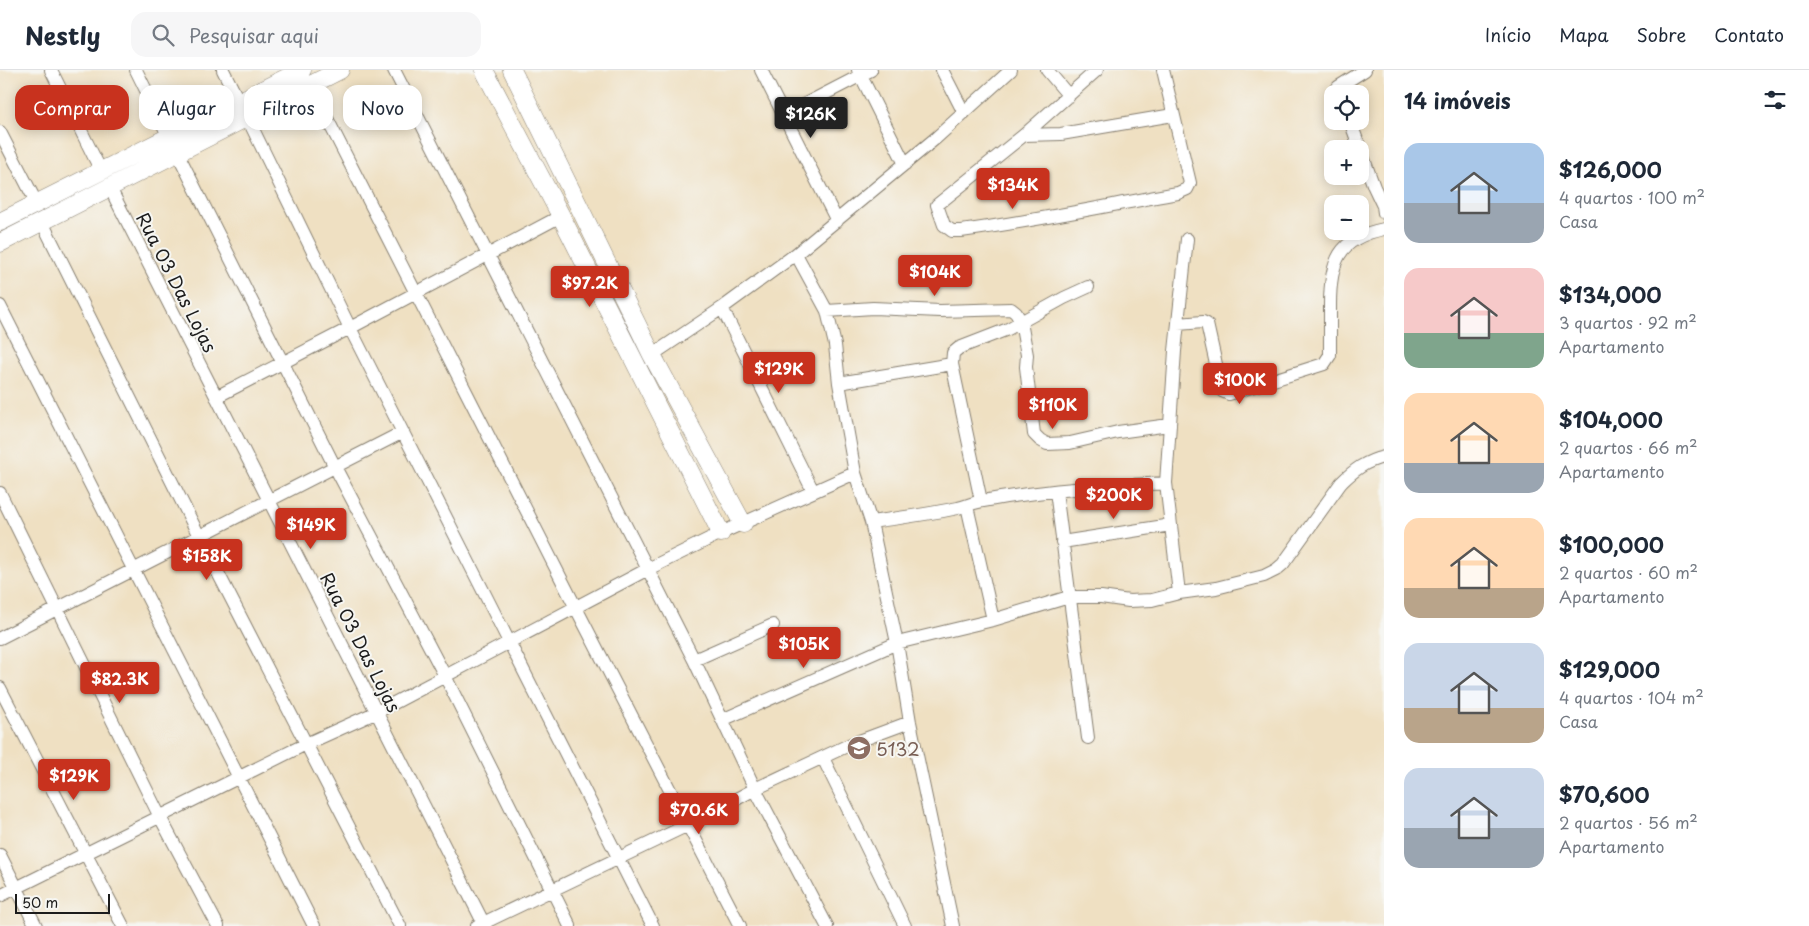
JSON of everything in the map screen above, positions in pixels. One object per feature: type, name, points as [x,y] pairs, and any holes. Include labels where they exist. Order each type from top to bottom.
[{"type":"street","points":[[52,70],[101,171]]},
{"type":"street","points":[[136,70],[169,137]]},
{"type":"street","points":[[222,70],[350,328],[653,926]]},
{"type":"street","points":[[0,222],[169,137],[243,109],[306,77],[340,70]]},
{"type":"street","points":[[394,70],[694,660],[756,789],[827,926]]},
{"type":"street","points":[[484,70],[561,216],[721,533]]},
{"type":"street","points":[[512,70],[652,355],[743,524]]},
{"type":"street","points":[[761,70],[836,221]]},
{"type":"street","points":[[942,70],[964,113]]},
{"type":"street","points":[[652,355],[722,308],[796,254],[905,164],[1011,70]]},
{"type":"street","points":[[1047,70],[1068,96]]},
{"type":"street","points":[[1098,70],[1024,135],[937,205],[944,225],[952,230],[961,231],[1018,223],[1188,190],[1190,183],[1163,70]]},
{"type":"street","points":[[1341,85],[1365,70]]},
{"type":"street","points":[[784,115],[863,72],[905,164]]},
{"type":"street","points":[[306,77],[740,926]]},
{"type":"street","points":[[0,243],[178,154],[243,109]]},
{"type":"street","points":[[1024,135],[1060,134],[1173,115]]},
{"type":"street","points":[[1353,130],[1384,213]]},
{"type":"street","points":[[0,132],[36,204]]},
{"type":"street","points":[[178,154],[336,467],[445,676],[570,926]]},
{"type":"street","name":"Rua 03 Das Lojas","points":[[110,188],[270,500],[482,925]]},
{"type":"street","points":[[216,397],[561,216]]},
{"type":"street","points":[[42,222],[199,536],[400,926]]},
{"type":"street","points":[[1178,324],[1203,322],[1207,324],[1222,391],[1225,394],[1324,364],[1330,355],[1330,279],[1334,265],[1340,253],[1352,241],[1365,233],[1384,230]]},
{"type":"street","points":[[1179,593],[1166,483],[1178,324],[1188,239]]},
{"type":"street","points":[[796,254],[826,311],[835,345],[839,383],[855,473],[871,522],[897,643],[910,722],[952,926]]},
{"type":"street","points":[[981,501],[952,364],[955,350],[1021,322],[1088,287]]},
{"type":"street","points":[[0,306],[314,926]]},
{"type":"street","points":[[722,308],[813,491]]},
{"type":"street","points":[[826,311],[873,308],[940,311],[1010,309],[1016,313],[1021,322],[1027,355],[1026,367],[1034,434],[1040,440],[1047,444],[1070,443],[1118,432],[1169,425]]},
{"type":"street","points":[[839,383],[952,364]]},
{"type":"street","points":[[0,638],[403,432]]},
{"type":"street","points":[[722,720],[897,643],[993,620],[1069,597],[1101,597],[1129,601],[1152,600],[1179,593],[1216,588],[1264,576],[1283,564],[1341,483],[1352,472],[1370,460],[1384,457]]},
{"type":"street","points":[[0,896],[306,744],[377,712],[648,569],[721,533],[855,473]]},
{"type":"street","points":[[871,522],[928,514],[968,506],[981,501],[1056,491],[1166,483]]},
{"type":"street","points":[[1056,491],[1088,738]]},
{"type":"street","points":[[0,494],[160,817],[218,926]]},
{"type":"street","points":[[968,506],[993,620]]},
{"type":"street","points":[[1062,542],[1171,525]]},
{"type":"street","points":[[694,660],[773,625]]},
{"type":"street","points":[[0,688],[123,926]]},
{"type":"street","points":[[482,925],[688,825],[756,789],[851,744],[910,722]]},
{"type":"street","points":[[823,758],[905,926]]},
{"type":"street","points":[[0,855],[36,926]]},
{"type":"place","name":"5132","points":[[859,748]]}]
